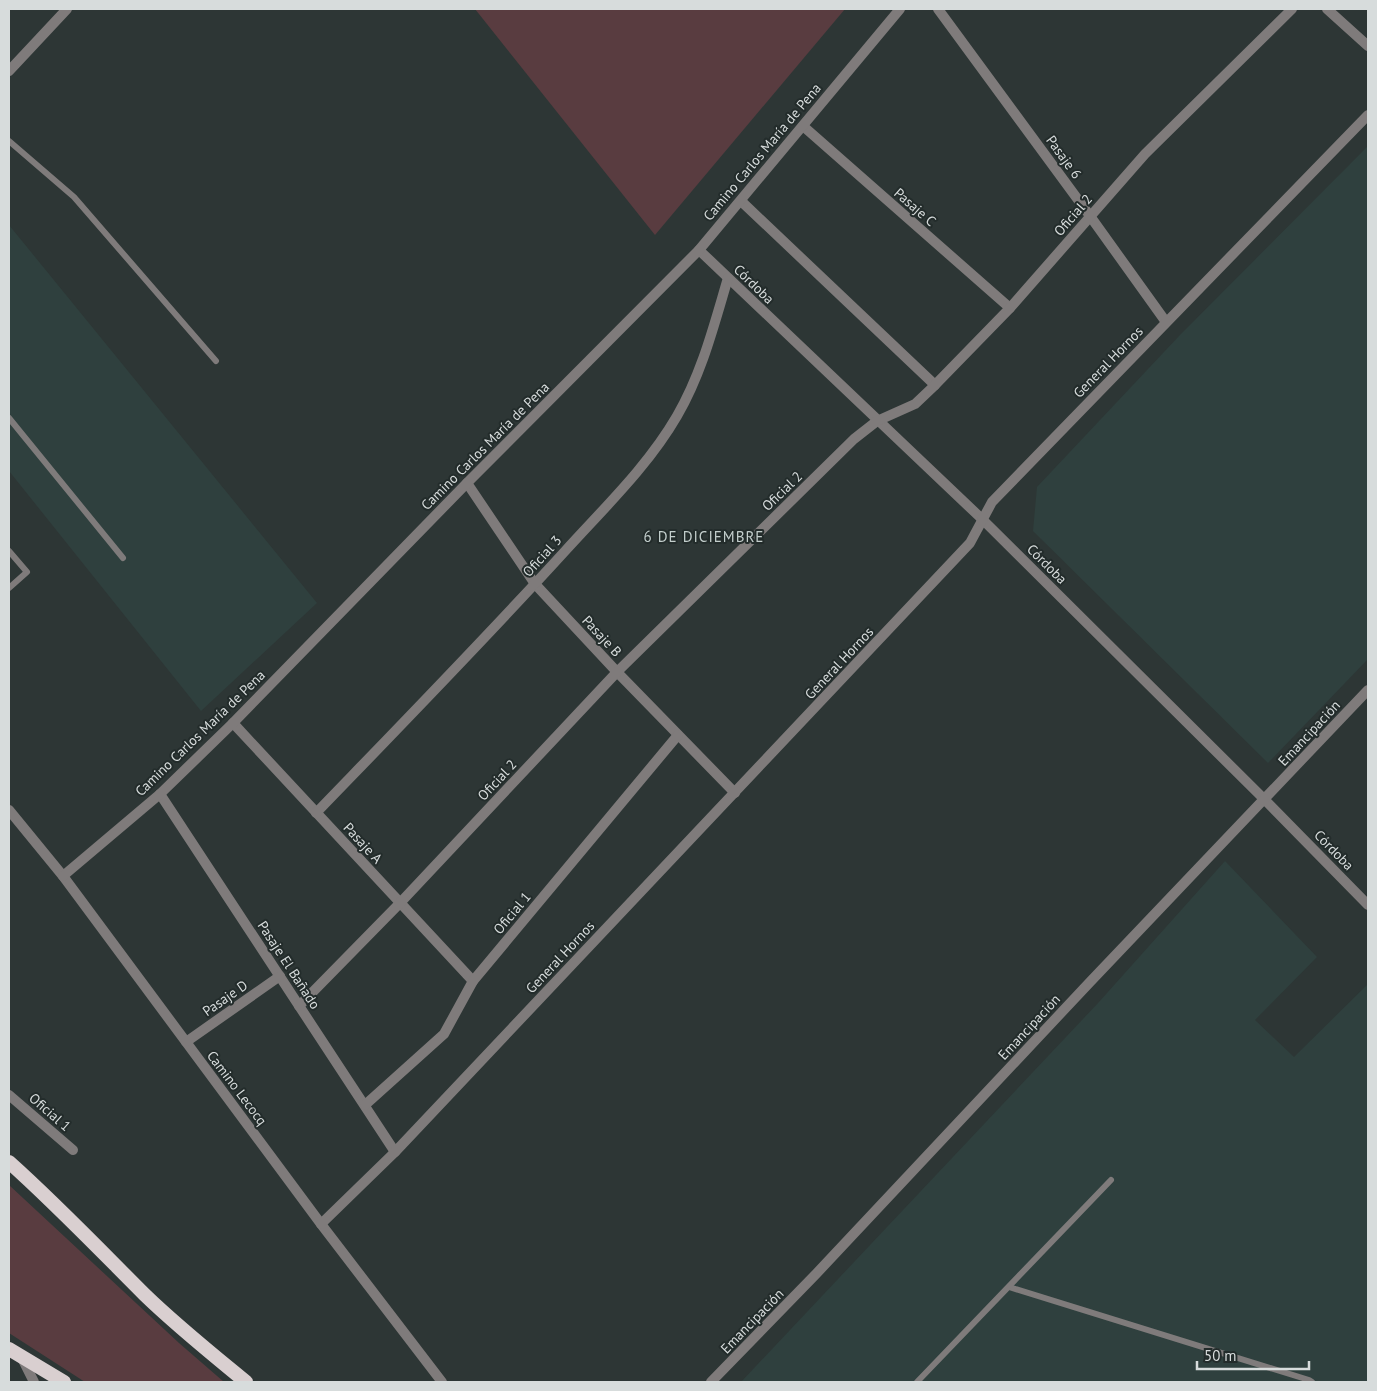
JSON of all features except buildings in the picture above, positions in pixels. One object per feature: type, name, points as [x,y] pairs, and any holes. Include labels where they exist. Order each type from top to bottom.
[{"type":"highway","points":[[9,1162],[146,1296],[246,1382]]},
{"type":"highway","points":[[15,1353],[64,1382]]},
{"type":"street","points":[[9,71],[67,9]]},
{"type":"street","name":"Camino Carlos María de Pena","points":[[63,876],[160,794],[233,723],[467,483],[699,250],[900,9]]},
{"type":"street","name":"Pasaje 6","points":[[938,9],[1166,322]]},
{"type":"street","name":"Oficial 2","points":[[299,1006],[400,903],[617,672],[854,439],[877,420],[915,404],[935,385],[1010,308],[1145,154],[1292,9]]},
{"type":"street","points":[[1327,9],[1368,46]]},
{"type":"street","name":"General Hornos","points":[[321,1224],[396,1152],[970,543],[992,502],[1368,115]]},
{"type":"street","name":"Pasaje C","points":[[803,126],[1010,308]]},
{"type":"street","points":[[741,201],[935,385]]},
{"type":"street","name":"Córdoba","points":[[699,250],[982,520],[1265,800],[1368,905]]},
{"type":"street","name":"Oficial 3","points":[[316,813],[535,584],[653,454],[688,396],[700,368],[728,278]]},
{"type":"street","name":"Pasaje B","points":[[467,483],[535,584],[617,672],[735,793]]},
{"type":"street","name":"Emancipación","points":[[711,1382],[816,1274],[1083,989],[1368,690]]},
{"type":"street","name":"Pasaje A","points":[[233,723],[473,981]]},
{"type":"street","name":"Oficial 1","points":[[365,1105],[444,1034],[473,981],[678,735]]},
{"type":"street","name":"Pasaje El Bañado","points":[[160,794],[396,1152]]},
{"type":"street","name":"Camino Lecocq","points":[[9,810],[63,876],[321,1224],[442,1382]]},
{"type":"street","name":"Pasaje D","points":[[186,1042],[280,976]]},
{"type":"street","name":"Oficial 1","points":[[9,1095],[73,1150]]},
{"type":"street","points":[[15,1353],[34,1382]]},
{"type":"lane","points":[[9,141],[74,197],[216,361]]},
{"type":"lane","points":[[9,418],[124,558]]},
{"type":"lane","points":[[9,551],[27,572],[9,588]]},
{"type":"lane","points":[[917,1382],[1111,1180]]},
{"type":"lane","points":[[1008,1287],[1312,1382]]},
{"type":"shaded area","points":[[475,9],[845,9],[655,235]]},
{"type":"shaded area","points":[[1368,146],[1368,659],[1268,763],[1033,531],[1037,487],[1180,335]]},
{"type":"shaded area","points":[[9,225],[317,603],[201,711],[9,471]]},
{"type":"shaded area","points":[[1225,861],[1317,957],[1255,1020],[1294,1057],[1368,984],[1368,1382],[741,1382],[1099,1002]]},
{"type":"shaded area","points":[[9,1185],[179,1343],[224,1382],[85,1382],[9,1333]]},
{"type":"district","name":"6 DE DICIEMBRE","points":[[704,537]]}]
